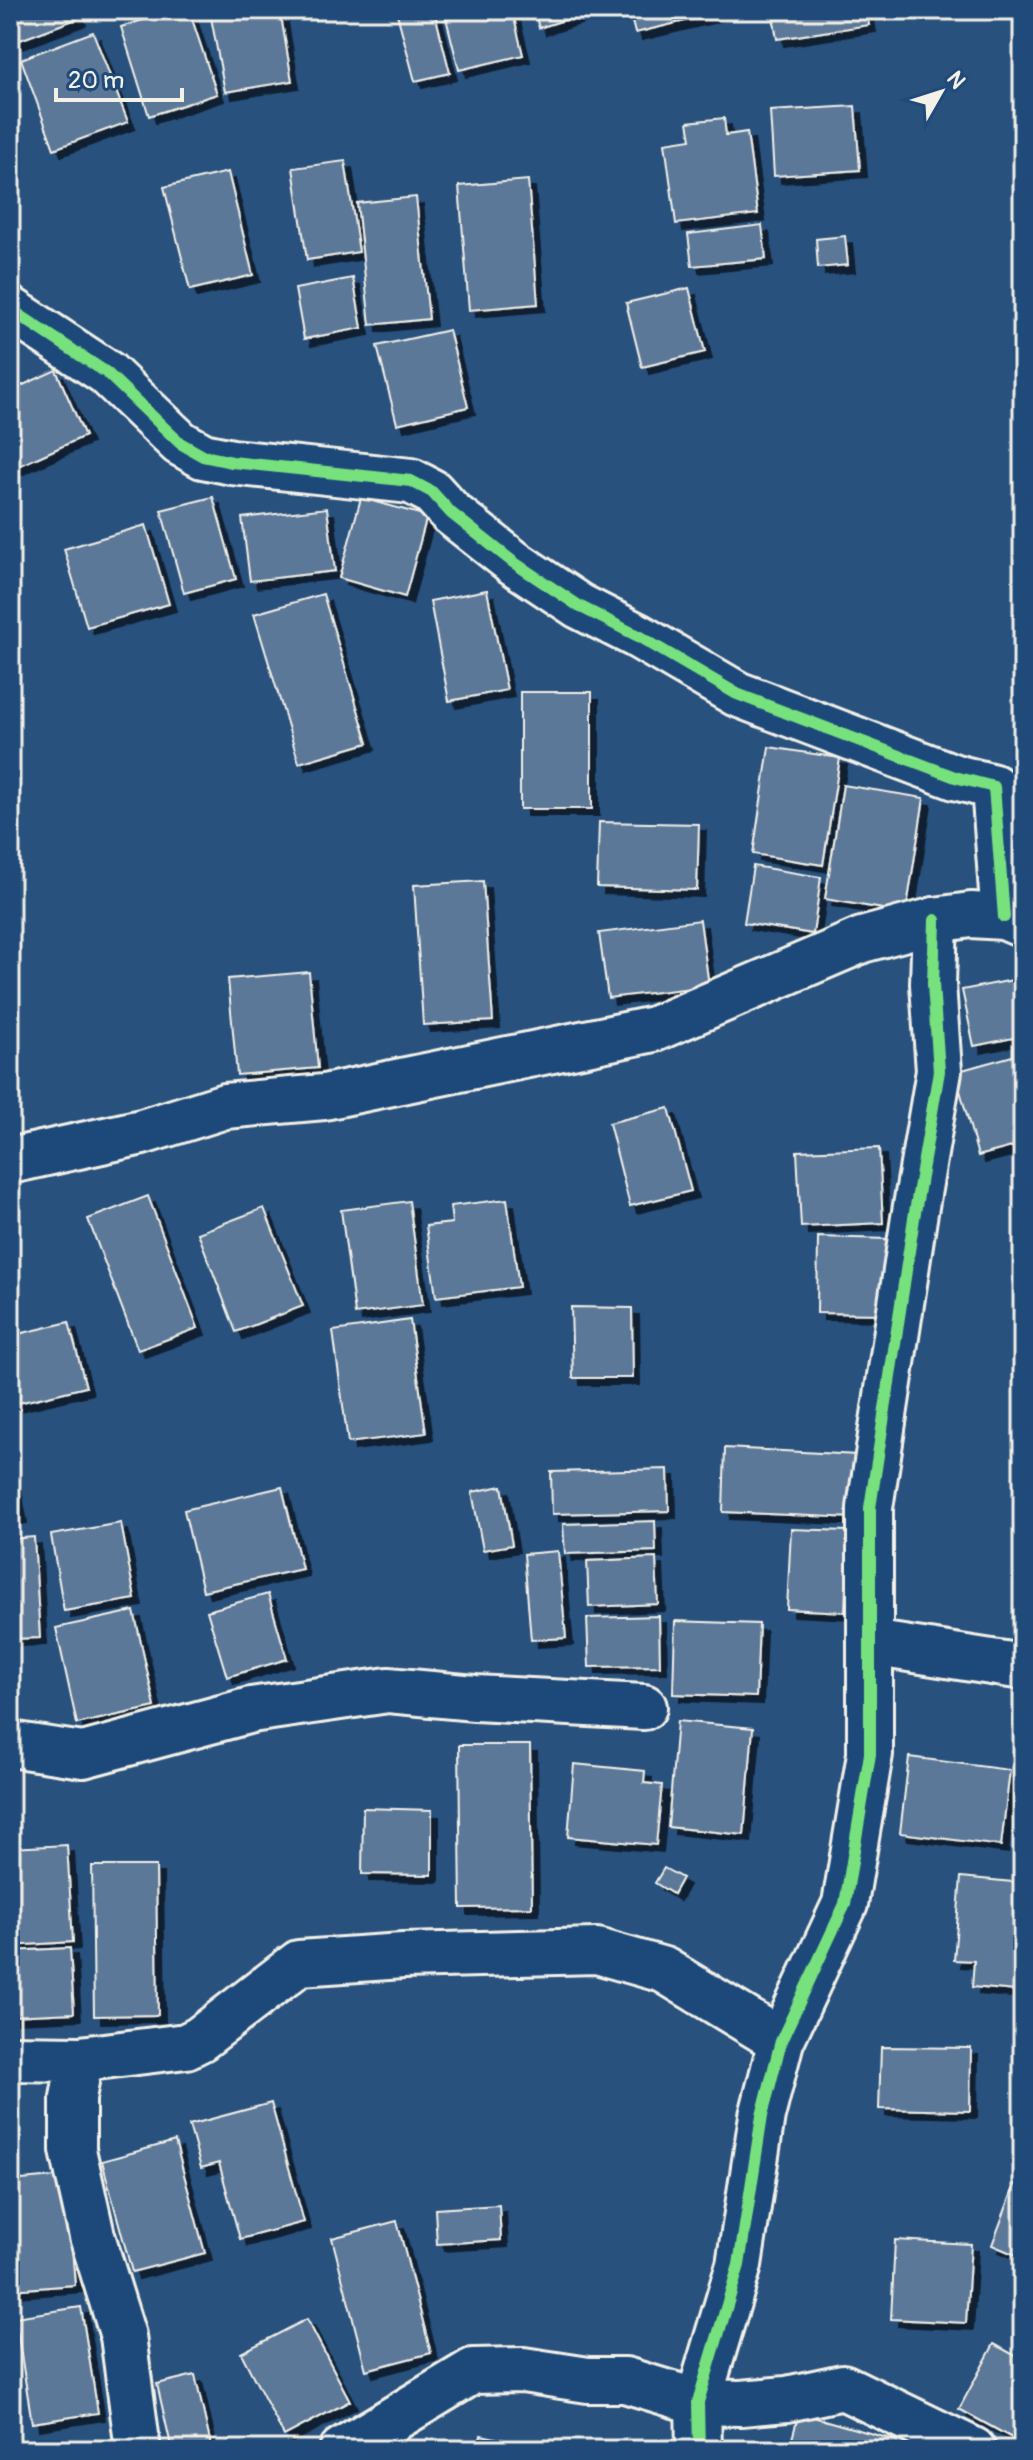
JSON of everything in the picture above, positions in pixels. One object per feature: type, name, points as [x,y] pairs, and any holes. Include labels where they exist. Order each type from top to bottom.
[{"type":"street","points":[[10,309],[107,373],[180,443],[203,456],[232,462],[411,481],[432,492],[451,513],[476,533],[566,597],[737,694],[941,772],[1009,783],[1014,921],[971,915],[935,920],[862,940],[654,1029],[324,1097],[225,1106],[142,1132],[10,1161]]},
{"type":"street","points":[[699,2450],[698,2402],[739,2265],[762,2116],[781,2041],[845,1904],[870,1754],[870,1508],[939,1071],[933,984],[935,920]]},
{"type":"street","points":[[871,1643],[1023,1667]]},
{"type":"street","points":[[10,1744],[83,1755],[251,1710],[388,1690],[644,1707]]},
{"type":"street","points":[[10,2058],[80,2059],[186,2046],[200,2039],[299,1963],[531,1952],[597,1951],[664,1970],[781,2041]]},
{"type":"street","points":[[80,2059],[73,2098],[73,2150],[92,2236],[123,2336],[138,2450]]},
{"type":"street","points":[[342,2450],[473,2371],[523,2370],[588,2380],[625,2380],[698,2402],[741,2403],[787,2399],[843,2387],[973,2450]]},
{"type":"building","points":[[10,10],[75,10],[79,18],[12,43]]},
{"type":"building","points":[[174,10],[189,10],[217,94],[149,116],[121,27]]},
{"type":"building","points":[[280,10],[292,81],[225,92],[210,12]]},
{"type":"building","points":[[396,10],[434,10],[450,73],[415,81]]},
{"type":"building","points":[[444,10],[512,10],[523,55],[459,70]]},
{"type":"building","points":[[534,10],[596,10],[539,28]]},
{"type":"building","points":[[629,10],[731,10],[635,33]]},
{"type":"building","points":[[772,10],[866,10],[869,25],[777,39]]},
{"type":"building","points":[[93,32],[128,122],[54,149],[21,59]]},
{"type":"building","points":[[855,106],[860,170],[774,176],[770,111]]},
{"type":"building","points":[[724,118],[726,135],[747,132],[758,214],[676,224],[665,143],[691,139],[688,122]]},
{"type":"building","points":[[345,161],[359,252],[307,260],[293,168]]},
{"type":"building","points":[[228,172],[253,275],[190,290],[164,187]]},
{"type":"building","points":[[528,180],[538,304],[469,310],[459,186]]},
{"type":"building","points":[[416,197],[429,319],[370,325],[357,203]]},
{"type":"building","points":[[762,225],[766,259],[692,266],[688,234]]},
{"type":"building","points":[[845,236],[848,265],[818,268],[816,239]]},
{"type":"building","points":[[353,278],[362,328],[304,339],[295,289]]},
{"type":"building","points":[[689,288],[705,352],[642,367],[626,303]]},
{"type":"building","points":[[449,330],[468,407],[397,424],[377,346]]},
{"type":"building","points":[[56,370],[85,436],[10,470],[10,391]]},
{"type":"building","points":[[213,497],[236,579],[184,593],[161,510]]},
{"type":"building","points":[[361,498],[427,516],[405,597],[339,578]]},
{"type":"building","points":[[327,508],[335,571],[250,581],[242,518]]},
{"type":"building","points":[[146,525],[169,604],[87,627],[64,549]]},
{"type":"building","points":[[487,590],[507,690],[449,701],[430,601]]},
{"type":"building","points":[[323,594],[368,743],[299,763],[254,614]]},
{"type":"building","points":[[520,692],[592,692],[592,809],[520,809]]},
{"type":"building","points":[[769,747],[840,758],[823,865],[753,854]]},
{"type":"building","points":[[843,785],[924,798],[906,913],[825,899]]},
{"type":"building","points":[[599,822],[699,824],[697,890],[597,887]]},
{"type":"building","points":[[753,866],[821,877],[813,934],[744,923]]},
{"type":"building","points":[[483,881],[493,1021],[423,1025],[414,885]]},
{"type":"building","points":[[700,920],[709,986],[608,998],[599,933]]},
{"type":"building","points":[[309,972],[318,1068],[237,1075],[228,979]]},
{"type":"building","points":[[1023,978],[1023,1036],[974,1046],[962,990]]},
{"type":"building","points":[[1023,1053],[1023,1144],[978,1156],[955,1072]]},
{"type":"building","points":[[669,1108],[691,1191],[630,1206],[609,1123]]},
{"type":"building","points":[[879,1148],[883,1223],[801,1227],[797,1151]]},
{"type":"building","points":[[148,1196],[198,1328],[138,1350],[88,1219]]},
{"type":"building","points":[[507,1199],[519,1287],[436,1297],[426,1226],[452,1223],[450,1206]]},
{"type":"building","points":[[409,1201],[423,1305],[355,1314],[341,1210]]},
{"type":"building","points":[[264,1208],[303,1306],[236,1332],[198,1233]]},
{"type":"building","points":[[818,1237],[889,1239],[887,1314],[817,1313]]},
{"type":"building","points":[[1018,1253],[1023,1253],[1023,1295]]},
{"type":"building","points":[[571,1307],[632,1308],[633,1378],[573,1378]]},
{"type":"building","points":[[410,1320],[426,1433],[348,1443],[333,1331]]},
{"type":"building","points":[[69,1322],[86,1387],[10,1405],[10,1336]]},
{"type":"building","points":[[725,1448],[858,1455],[855,1518],[723,1512]]},
{"type":"building","points":[[10,1462],[20,1516],[10,1518]]},
{"type":"building","points":[[668,1469],[669,1511],[552,1514],[551,1472]]},
{"type":"building","points":[[502,1486],[512,1545],[483,1550],[472,1492]]},
{"type":"building","points":[[282,1487],[302,1569],[203,1591],[184,1510]]},
{"type":"building","points":[[655,1521],[656,1551],[565,1554],[563,1524]]},
{"type":"building","points":[[121,1523],[135,1599],[64,1611],[51,1535]]},
{"type":"building","points":[[791,1529],[848,1531],[845,1612],[787,1609]]},
{"type":"building","points":[[34,1537],[40,1638],[10,1639],[10,1539]]},
{"type":"building","points":[[558,1551],[566,1638],[531,1640],[524,1554]]},
{"type":"building","points":[[656,1558],[658,1604],[589,1607],[587,1561]]},
{"type":"building","points":[[268,1594],[287,1659],[227,1677],[207,1611]]},
{"type":"building","points":[[134,1611],[155,1707],[77,1724],[56,1628]]},
{"type":"building","points":[[659,1616],[660,1666],[589,1667],[587,1618]]},
{"type":"building","points":[[675,1621],[759,1624],[756,1697],[673,1694]]},
{"type":"building","points":[[677,1721],[753,1728],[744,1835],[668,1827]]},
{"type":"building","points":[[459,1745],[530,1745],[532,1907],[461,1908]]},
{"type":"building","points":[[909,1757],[1010,1770],[1001,1846],[900,1833]]},
{"type":"building","points":[[574,1764],[645,1771],[644,1783],[662,1785],[656,1845],[568,1837]]},
{"type":"building","points":[[363,1808],[432,1810],[432,1875],[362,1874]]},
{"type":"building","points":[[67,1845],[73,1942],[10,1946],[10,1848]]},
{"type":"building","points":[[92,1866],[156,1866],[158,2015],[94,2016]]},
{"type":"building","points":[[664,1868],[682,1878],[673,1894],[655,1883]]},
{"type":"building","points":[[961,1877],[1023,1883],[1023,1966],[1018,1966],[1016,1991],[972,1987],[974,1961],[954,1960]]},
{"type":"building","points":[[70,1948],[74,2013],[10,2016],[10,1951]]},
{"type":"building","points":[[881,2047],[971,2048],[970,2111],[879,2109]]},
{"type":"building","points":[[271,2103],[304,2222],[240,2239],[219,2163],[201,2168],[189,2125]]},
{"type":"building","points":[[175,2141],[205,2253],[132,2272],[102,2161]]},
{"type":"building","points":[[1023,2166],[1023,2258],[992,2245]]},
{"type":"building","points":[[66,2176],[75,2285],[11,2290],[10,2181]]},
{"type":"building","points":[[499,2205],[501,2240],[437,2244],[435,2209]]},
{"type":"building","points":[[397,2221],[431,2353],[366,2370],[332,2238]]},
{"type":"building","points":[[895,2240],[971,2244],[966,2323],[891,2319]]},
{"type":"building","points":[[81,2307],[98,2413],[32,2423],[15,2317]]},
{"type":"building","points":[[307,2319],[350,2401],[284,2436],[241,2353]]},
{"type":"building","points":[[994,2344],[1023,2360],[1023,2444],[959,2409]]},
{"type":"building","points":[[195,2375],[212,2450],[172,2450],[157,2384]]},
{"type":"building","points":[[799,2413],[926,2449],[789,2450]]},
{"type":"building","points":[[481,2435],[555,2450],[478,2450]]},
{"type":"cycle path","points":[[10,309],[107,373],[180,443],[203,456],[232,462],[411,481],[432,492],[451,513],[513,562],[579,606],[638,636],[737,694],[955,777],[994,787],[1004,917]]},
{"type":"cycle path","points":[[699,2450],[698,2402],[739,2265],[762,2116],[781,2041],[845,1904],[870,1754],[870,1508],[939,1071],[933,984],[935,920]]}]
